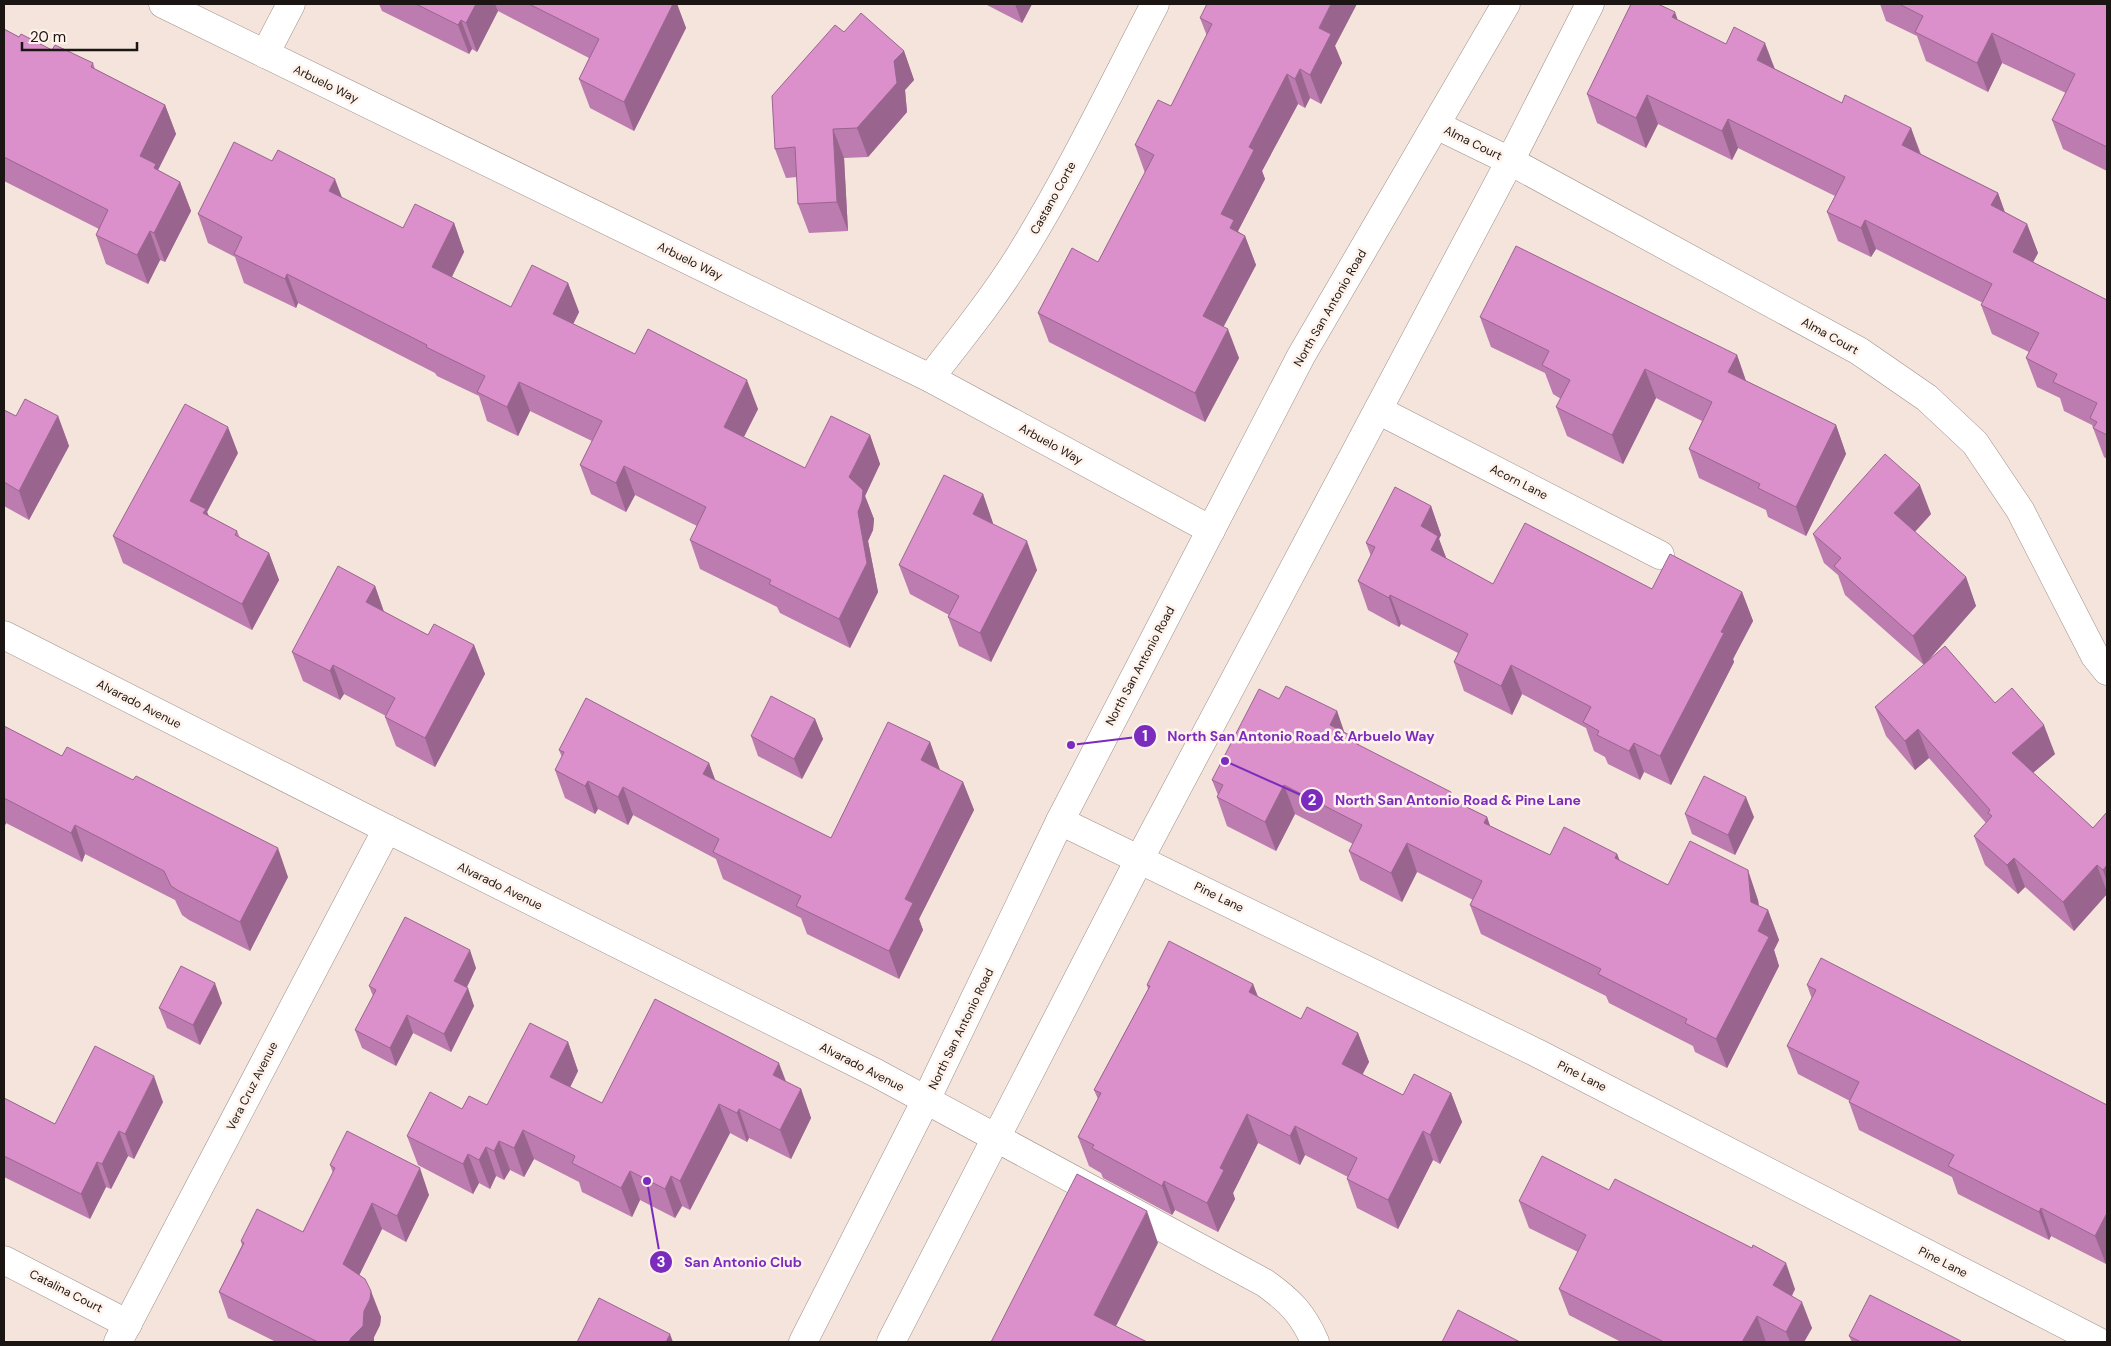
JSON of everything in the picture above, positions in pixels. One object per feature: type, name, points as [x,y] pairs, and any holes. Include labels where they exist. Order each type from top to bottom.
[{"type":"street","name":"Arbuelo Way","points":[[163,4],[930,378],[1211,530]]},
{"type":"street","points":[[265,54],[291,4]]},
{"type":"street","name":"Castano Corte","points":[[930,378],[981,312],[1021,253],[1064,179],[1155,4]]},
{"type":"street","name":"North San Antonio Road","points":[[803,1342],[926,1100],[1060,821],[1301,356],[1506,4]]},
{"type":"street","points":[[890,1342],[1139,860],[1510,161],[1590,4]]},
{"type":"street","name":"Alma Court","points":[[1436,125],[1510,161],[1859,352],[1927,398],[1975,443],[2020,510],[2096,656],[2107,671]]},
{"type":"street","name":"Acorn Lane","points":[[1378,410],[1660,555]]},
{"type":"street","name":"Alvarado Avenue","points":[[4,635],[386,830],[926,1100],[1265,1284],[1288,1300],[1306,1321],[1315,1342]]},
{"type":"street","name":"Pine Lane","points":[[1060,821],[1535,1052],[2085,1339]]},
{"type":"street","name":"Vera Cruz Avenue","points":[[123,1333],[386,830]]},
{"type":"street","name":"Catalina Court","points":[[4,1260],[123,1333]]},
{"type":"building","points":[[416,4],[476,4],[466,23],[461,20],[458,25]]},
{"type":"building","points":[[529,4],[673,4],[624,102],[579,79],[599,39]]},
{"type":"building","points":[[1207,4],[1331,4],[1319,28],[1331,34],[1310,75],[1300,69],[1295,79],[1287,74],[1249,147],[1254,150],[1221,214],[1234,220],[1230,228],[1245,236],[1203,316],[1228,329],[1195,393],[1038,313],[1072,248],[1098,262],[1154,155],[1135,145],[1158,100],[1171,106],[1212,24],[1200,18]]},
{"type":"building","points":[[1631,4],[1658,4],[1675,12],[1672,17],[1726,44],[1734,27],[1765,43],[1757,60],[1842,103],[1845,95],[1911,128],[1902,145],[1998,193],[1991,205],[2027,224],[2013,252],[2107,300],[2107,435],[2093,428],[2097,422],[2090,418],[2097,403],[2053,382],[2057,374],[2026,358],[2039,333],[1981,305],[1992,284],[1865,220],[1861,228],[1827,212],[1845,177],[1728,119],[1722,131],[1647,95],[1636,118],[1587,94]]},
{"type":"building","points":[[1899,4],[2107,4],[2107,147],[2052,120],[2075,74],[1992,33],[1977,63],[1915,32],[1923,16]]},
{"type":"building","points":[[861,13],[904,51],[894,61],[897,83],[857,128],[833,129],[837,202],[798,204],[795,147],[775,149],[772,96],[835,25],[844,32]]},
{"type":"building","points":[[4,29],[19,37],[21,34],[52,50],[55,45],[93,63],[91,67],[165,105],[140,156],[156,164],[154,168],[180,182],[154,233],[150,231],[137,255],[96,235],[108,210],[4,157]]},
{"type":"building","points":[[234,142],[272,161],[278,150],[335,179],[329,191],[403,228],[415,204],[454,223],[432,267],[511,307],[532,265],[568,283],[553,314],[635,354],[648,329],[747,380],[724,427],[805,468],[831,416],[870,435],[849,477],[863,490],[858,512],[867,563],[839,619],[769,584],[771,580],[690,540],[706,507],[624,466],[616,483],[580,465],[602,421],[519,382],[507,407],[477,392],[485,376],[287,274],[285,279],[234,254],[242,237],[198,214]]},
{"type":"building","points":[[1516,246],[1737,355],[1728,372],[1836,425],[1796,507],[1758,488],[1760,484],[1689,449],[1712,402],[1645,369],[1612,435],[1556,407],[1570,380],[1542,365],[1549,351],[1480,317]]},
{"type":"building","points":[[25,399],[58,416],[19,491],[4,482],[4,410],[16,416]]},
{"type":"building","points":[[185,404],[228,427],[190,501],[206,509],[203,513],[237,531],[235,535],[269,553],[242,604],[113,536]]},
{"type":"building","points":[[1885,454],[1920,485],[1894,513],[1966,577],[1913,636],[1834,566],[1841,558],[1813,534]]},
{"type":"building","points":[[944,475],[983,494],[973,514],[1027,541],[980,633],[948,617],[959,596],[899,565]]},
{"type":"building","points":[[1395,487],[1431,506],[1421,526],[1438,536],[1431,550],[1493,584],[1525,523],[1652,589],[1670,554],[1742,592],[1721,632],[1724,633],[1660,756],[1634,743],[1629,751],[1597,735],[1599,731],[1583,722],[1591,707],[1511,665],[1501,686],[1454,662],[1468,634],[1390,595],[1389,598],[1358,581],[1375,547],[1366,543]]},
{"type":"building","points":[[338,566],[375,586],[366,602],[428,635],[434,624],[474,645],[425,738],[385,717],[395,698],[333,665],[330,671],[292,652]]},
{"type":"building","points":[[1945,646],[1995,703],[2012,688],[2044,725],[2012,753],[2093,828],[2107,812],[2107,865],[2103,870],[2097,865],[2063,902],[2014,858],[2007,865],[1974,836],[1992,816],[1988,813],[1990,810],[1918,729],[1905,741],[1875,707]]},
{"type":"building","points":[[1286,686],[1337,711],[1330,725],[1357,739],[1355,743],[1451,792],[1448,798],[1487,817],[1484,823],[1550,855],[1564,827],[1617,854],[1615,858],[1668,885],[1690,841],[1748,870],[1751,902],[1768,910],[1758,931],[1769,937],[1716,1039],[1685,1023],[1687,1019],[1598,974],[1601,969],[1470,905],[1482,881],[1407,843],[1391,873],[1349,851],[1362,825],[1284,785],[1265,822],[1217,797],[1223,785],[1212,780],[1259,689],[1279,699]]},
{"type":"building","points":[[771,696],[815,719],[794,759],[751,736]]},
{"type":"building","points":[[586,698],[709,763],[703,774],[831,838],[888,722],[930,742],[921,760],[963,782],[905,899],[913,903],[889,951],[796,906],[801,896],[713,852],[719,839],[623,787],[618,797],[588,781],[585,786],[555,770],[564,752],[559,750]]},
{"type":"building","points":[[4,726],[62,756],[67,747],[133,780],[136,776],[278,848],[240,922],[171,886],[164,871],[75,825],[71,833],[4,798]]},
{"type":"building","points":[[1704,776],[1746,797],[1728,835],[1685,814]]},
{"type":"building","points":[[405,917],[470,950],[454,981],[468,988],[444,1034],[407,1015],[390,1048],[355,1030],[376,990],[369,986]]},
{"type":"building","points":[[1169,941],[1253,984],[1249,992],[1301,1019],[1307,1007],[1358,1033],[1342,1064],[1403,1095],[1414,1074],[1451,1093],[1430,1135],[1423,1131],[1388,1200],[1347,1179],[1357,1158],[1295,1126],[1290,1136],[1247,1114],[1220,1168],[1224,1170],[1207,1203],[1164,1181],[1162,1186],[1092,1148],[1094,1145],[1078,1137],[1101,1093],[1094,1090],[1150,986],[1147,985]]},
{"type":"building","points":[[1821,958],[2107,1105],[2107,1213],[2095,1236],[2041,1208],[2039,1212],[1948,1166],[1954,1155],[1849,1102],[1859,1082],[1787,1046],[1816,990],[1807,985]]},
{"type":"building","points":[[181,966],[215,983],[193,1025],[159,1008]]},
{"type":"building","points":[[655,999],[779,1063],[773,1075],[801,1089],[780,1130],[739,1109],[737,1113],[719,1104],[680,1181],[671,1176],[665,1189],[630,1171],[621,1188],[572,1163],[575,1156],[523,1130],[514,1148],[499,1141],[494,1151],[486,1147],[479,1160],[468,1154],[463,1164],[407,1136],[430,1092],[462,1109],[469,1096],[487,1105],[530,1023],[568,1042],[550,1077],[602,1103]]},
{"type":"building","points":[[95,1046],[154,1076],[125,1134],[119,1131],[102,1164],[97,1162],[81,1194],[4,1156],[4,1098],[55,1124]]},
{"type":"building","points":[[347,1131],[420,1168],[397,1216],[372,1203],[343,1264],[365,1279],[371,1291],[370,1299],[364,1311],[363,1326],[349,1342],[318,1342],[219,1292],[244,1243],[241,1241],[257,1209],[303,1232],[335,1168],[330,1165]]},
{"type":"building","points":[[1542,1156],[1609,1190],[1615,1179],[1752,1248],[1753,1245],[1786,1263],[1773,1285],[1802,1302],[1786,1332],[1757,1316],[1742,1342],[1664,1342],[1559,1289],[1586,1235],[1519,1201]]},
{"type":"building","points":[[1077,1174],[1147,1211],[1094,1315],[1147,1342],[991,1342]]},
{"type":"building","points":[[1870,1295],[1961,1342],[1859,1342],[1849,1336]]},
{"type":"building","points":[[599,1298],[670,1334],[666,1342],[577,1342]]},
{"type":"building","points":[[1458,1310],[1520,1342],[1442,1342]]},
{"type":"place","name":"North San Antonio Road & Arbuelo Way","points":[[1071,745]]},
{"type":"place","name":"North San Antonio Road & Pine Lane","points":[[1225,761]]},
{"type":"place","name":"San Antonio Club","points":[[647,1181]]}]
